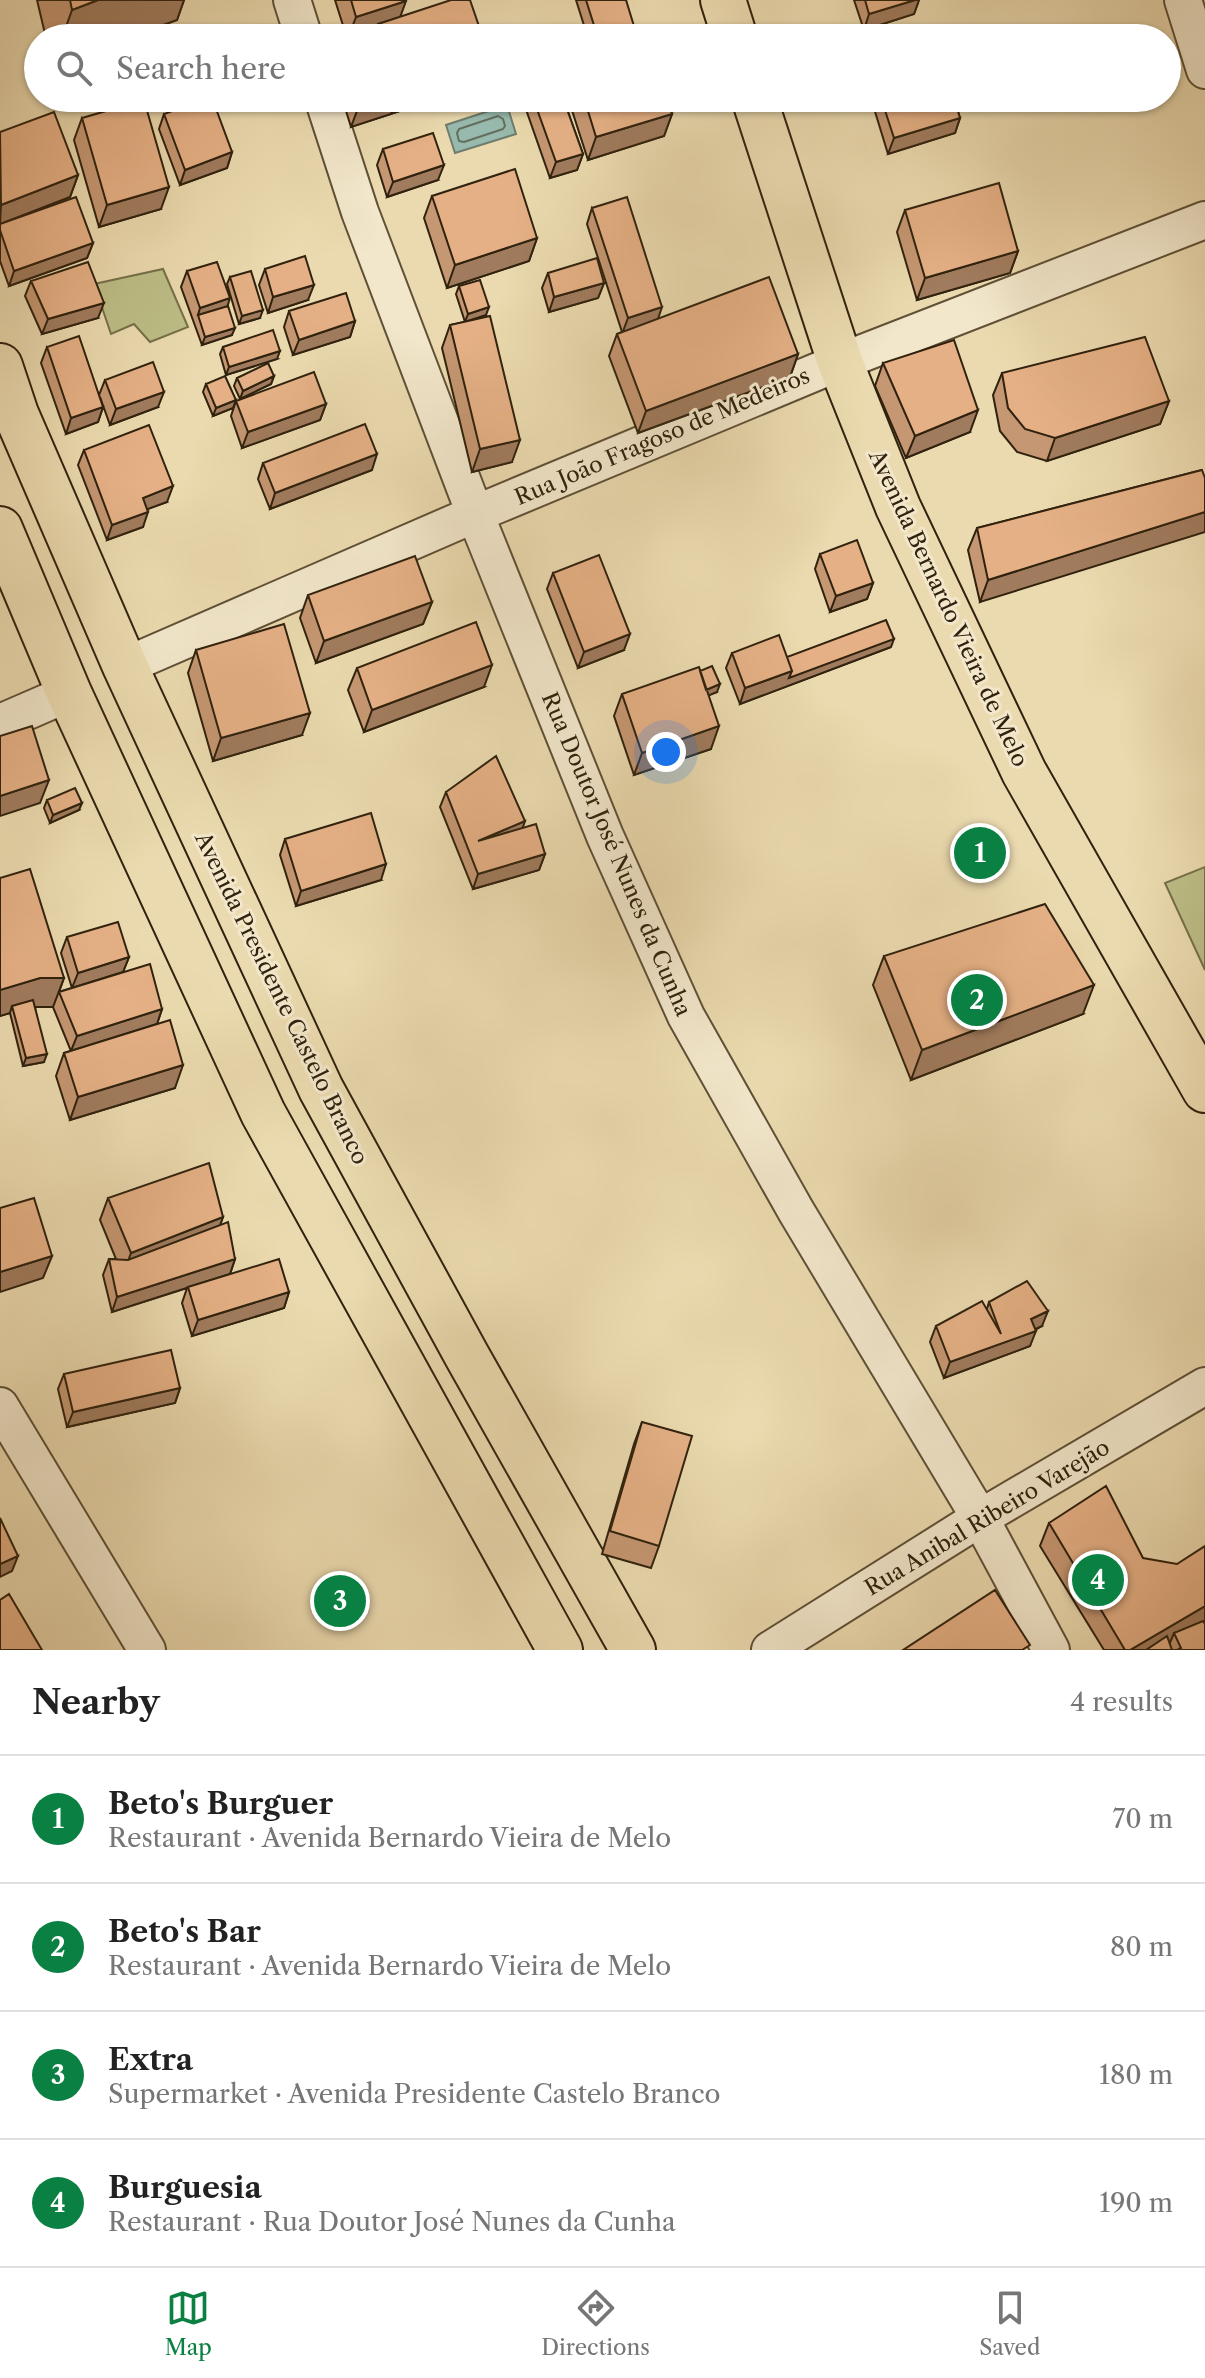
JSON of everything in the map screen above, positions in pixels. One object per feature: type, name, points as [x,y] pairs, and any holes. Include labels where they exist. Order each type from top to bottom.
[{"type":"main road","points":[[723,0],[731,24]]},
{"type":"main road","name":"Avenida Bernardo Vieira de Melo","points":[[759,112],[840,362],[898,507],[1024,772],[1205,1090]]},
{"type":"main road","name":"Avenida Presidente Castelo Branco","points":[[0,366],[16,414],[125,666],[321,1089],[633,1650]]},
{"type":"main road","points":[[0,529],[69,693],[263,1113],[560,1650]]},
{"type":"street","points":[[292,0],[300,24]]},
{"type":"street","points":[[1183,0],[1205,70]]},
{"type":"street","name":"Rua Doutor José Nunes da Cunha","points":[[328,112],[360,212],[475,514],[605,836],[686,1016],[796,1211],[980,1518],[1051,1650]]},
{"type":"street","name":"Rua João Fragoso de Medeiros","points":[[125,666],[475,514],[840,362],[1205,220]]},
{"type":"street","points":[[0,723],[69,693]]},
{"type":"street","name":"Rua Anibal Ribeiro Varejão","points":[[770,1650],[980,1518],[1205,1386]]},
{"type":"street","points":[[0,1406],[147,1650]]},
{"type":"green space","points":[[163,269],[188,327],[150,342],[134,324],[111,334],[94,284]]},
{"type":"green space","points":[[1205,867],[1205,970],[1165,883]]},
{"type":"water","points":[[486,112],[509,112],[516,134],[455,153],[446,125]]},
{"type":"building","points":[[70,0],[98,0],[72,10]]},
{"type":"building","points":[[351,0],[406,0],[406,1],[356,17]]},
{"type":"building","points":[[451,0],[470,0],[478,24],[378,24]]},
{"type":"building","points":[[586,0],[626,0],[633,24],[594,24]]},
{"type":"building","points":[[865,0],[915,0],[869,14]]},
{"type":"building","points":[[54,112],[78,175],[1,205],[0,132]]},
{"type":"building","points":[[103,112],[147,112],[169,187],[107,205],[82,118]]},
{"type":"building","points":[[217,112],[232,152],[185,170],[164,114]]},
{"type":"building","points":[[538,112],[568,112],[583,154],[556,162]]},
{"type":"building","points":[[588,112],[671,112],[672,114],[596,137]]},
{"type":"building","points":[[886,112],[958,112],[960,118],[894,138]]},
{"type":"building","points":[[433,133],[444,165],[393,182],[383,149]]},
{"type":"building","points":[[515,169],[537,238],[455,265],[432,196]]},
{"type":"building","points":[[999,183],[1018,251],[925,278],[905,210]]},
{"type":"building","points":[[76,197],[93,243],[14,271],[0,224]]},
{"type":"building","points":[[627,197],[662,307],[628,318],[592,208]]},
{"type":"building","points":[[305,256],[314,285],[273,297],[265,269]]},
{"type":"building","points":[[597,258],[604,283],[554,297],[548,273]]},
{"type":"building","points":[[88,262],[104,303],[48,319],[31,281]]},
{"type":"building","points":[[217,262],[230,298],[200,308],[187,271]]},
{"type":"building","points":[[251,271],[263,310],[242,316],[230,277]]},
{"type":"building","points":[[769,277],[798,354],[646,411],[617,334]]},
{"type":"building","points":[[480,280],[489,307],[468,314],[459,286]]},
{"type":"building","points":[[346,293],[355,321],[299,340],[289,311]]},
{"type":"building","points":[[228,306],[235,328],[205,337],[198,315]]},
{"type":"building","points":[[490,316],[520,440],[480,449],[450,325]]},
{"type":"building","points":[[273,330],[280,351],[229,367],[223,347]]},
{"type":"building","points":[[79,336],[103,407],[71,418],[47,347]]},
{"type":"building","points":[[1145,337],[1169,401],[1055,438],[1025,429],[1008,408],[1002,373]]},
{"type":"building","points":[[954,340],[978,410],[915,436],[883,363]]},
{"type":"building","points":[[153,362],[164,392],[116,409],[105,380]]},
{"type":"building","points":[[268,363],[274,376],[243,391],[237,378]]},
{"type":"building","points":[[314,372],[326,404],[248,432],[236,401]]},
{"type":"building","points":[[225,376],[236,400],[216,408],[206,384]]},
{"type":"building","points":[[365,424],[377,454],[275,493],[263,463]]},
{"type":"building","points":[[149,425],[173,486],[143,498],[148,512],[112,525],[84,450]]},
{"type":"building","points":[[1202,470],[1205,478],[1205,512],[988,580],[977,528]]},
{"type":"building","points":[[857,540],[873,583],[836,596],[820,554]]},
{"type":"building","points":[[599,555],[630,634],[584,652],[553,573]]},
{"type":"building","points":[[415,556],[432,602],[324,641],[308,595]]},
{"type":"building","points":[[886,620],[894,639],[789,678],[792,671],[787,657]]},
{"type":"building","points":[[476,622],[492,665],[372,710],[357,668]]},
{"type":"building","points":[[284,624],[310,713],[221,738],[196,650]]},
{"type":"building","points":[[779,635],[792,671],[745,688],[732,653]]},
{"type":"building","points":[[712,666],[720,684],[706,690],[700,671]]},
{"type":"building","points":[[699,667],[719,726],[642,753],[622,694]]},
{"type":"building","points":[[32,726],[49,780],[0,796],[0,736]]},
{"type":"building","points":[[496,756],[525,821],[478,841],[536,824],[545,854],[478,874],[446,792]]},
{"type":"building","points":[[75,788],[82,803],[53,815],[47,800]]},
{"type":"building","points":[[371,813],[386,864],[301,891],[285,839]]},
{"type":"building","points":[[30,869],[64,978],[40,978],[0,990],[0,878]]},
{"type":"building","points":[[1045,904],[1094,985],[922,1050],[884,956]]},
{"type":"building","points":[[118,922],[129,957],[78,973],[67,937]]},
{"type":"building","points":[[150,964],[162,1009],[77,1036],[59,992]]},
{"type":"building","points":[[33,1000],[47,1054],[26,1058],[12,1006]]},
{"type":"building","points":[[170,1020],[183,1065],[78,1097],[64,1053]]},
{"type":"building","points":[[209,1163],[223,1217],[131,1253],[108,1198]]},
{"type":"building","points":[[34,1198],[52,1256],[0,1272],[0,1208]]},
{"type":"building","points":[[228,1222],[235,1259],[117,1297],[109,1259],[128,1260]]},
{"type":"building","points":[[279,1259],[289,1292],[198,1320],[188,1287]]},
{"type":"building","points":[[1027,1281],[1048,1311],[1031,1319],[1036,1331],[950,1362],[936,1326],[982,1301],[1001,1334],[989,1302]]},
{"type":"building","points":[[171,1350],[180,1388],[73,1412],[64,1374]]},
{"type":"building","points":[[642,1422],[692,1436],[659,1546],[610,1531]]},
{"type":"building","points":[[1106,1486],[1143,1558],[1177,1564],[1205,1546],[1205,1606],[1130,1650],[1125,1650],[1049,1523]]},
{"type":"building","points":[[0,1518],[18,1556],[0,1564]]},
{"type":"building","points":[[995,1590],[1030,1645],[1022,1650],[903,1650]]},
{"type":"building","points":[[9,1594],[42,1650],[0,1650],[0,1600]]},
{"type":"building","points":[[1203,1621],[1205,1650],[1177,1650],[1181,1648],[1174,1633]]},
{"type":"building","points":[[1167,1636],[1172,1650],[1146,1650]]},
{"type":"place","name":"Beto's Burguer","points":[[980,853]]},
{"type":"place","name":"Beto's Bar","points":[[977,1000]]},
{"type":"place","name":"Burguesia","points":[[1098,1580]]},
{"type":"place","name":"Extra","points":[[340,1601]]}]
